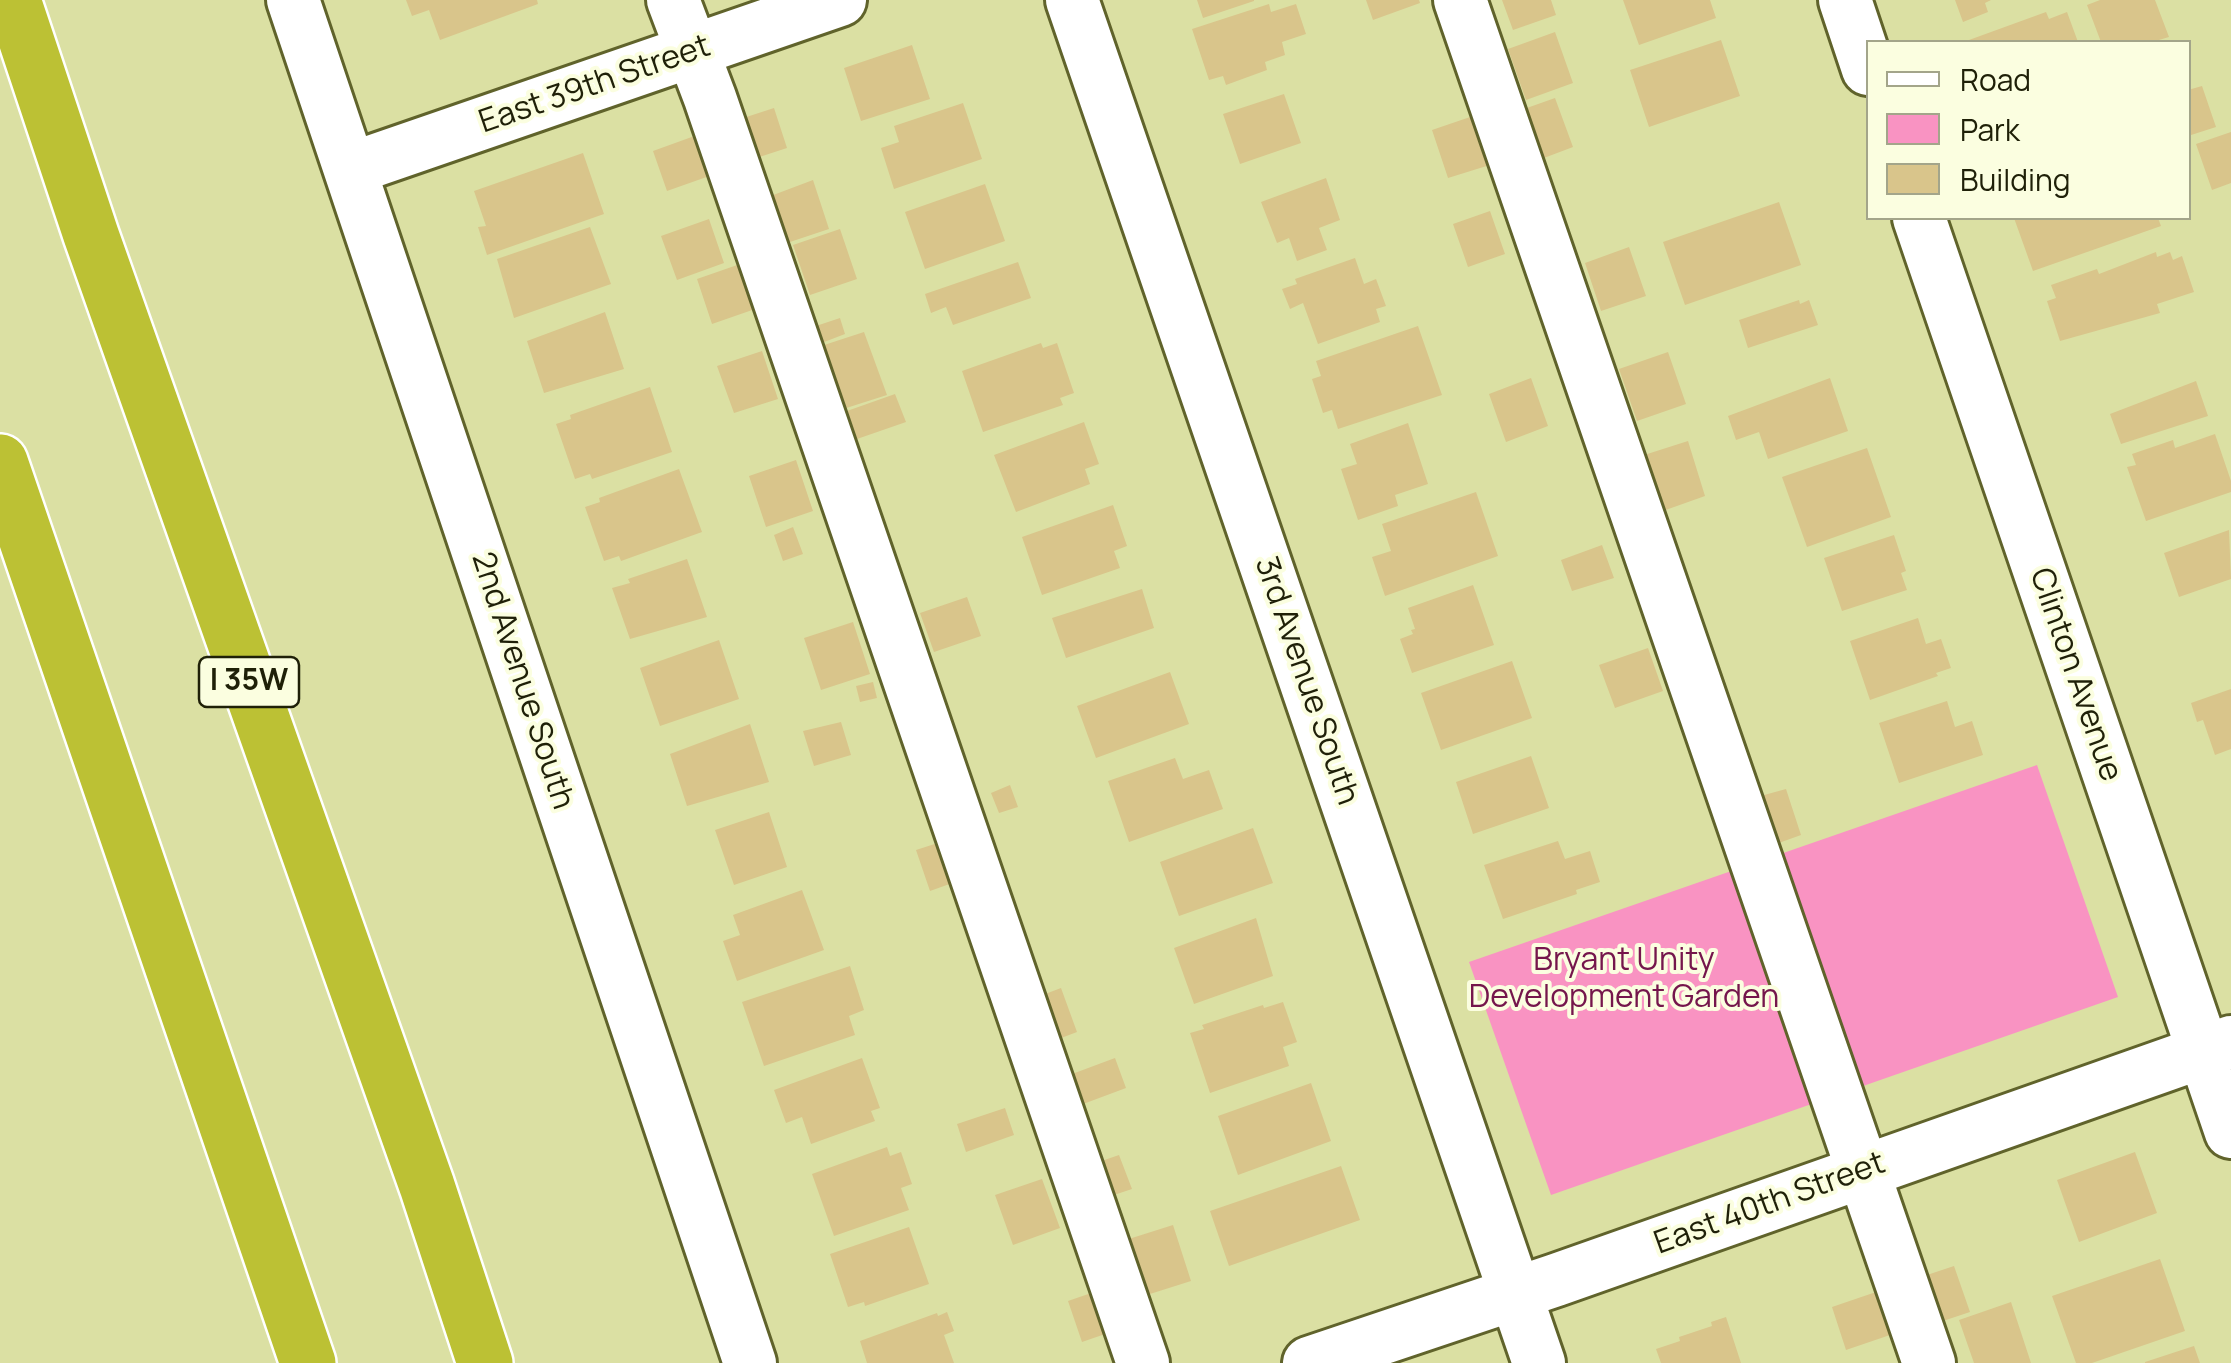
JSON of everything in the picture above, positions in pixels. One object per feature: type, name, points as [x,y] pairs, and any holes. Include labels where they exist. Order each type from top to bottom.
[{"type":"highway","name":"I 35W","points":[[13,0],[104,272],[427,1186],[485,1363]]},
{"type":"highway","points":[[0,462],[308,1363]]},
{"type":"street","name":"2nd Avenue South","points":[[293,0],[750,1363]]},
{"type":"street","points":[[674,0],[1143,1363]]},
{"type":"street","name":"East 39th Street","points":[[350,169],[840,0]]},
{"type":"street","name":"3rd Avenue South","points":[[1072,0],[1539,1363]]},
{"type":"street","points":[[1460,0],[1929,1363]]},
{"type":"street","points":[[1845,0],[1866,63]]},
{"type":"street","name":"Clinton Avenue","points":[[1920,220],[2217,1046],[2231,1132]]},
{"type":"street","name":"East 40th Street","points":[[1309,1363],[2217,1046]]},
{"type":"green space","name":"Bryant Unity Development Garden","points":[[2037,765],[2118,997],[1551,1195],[1469,962]]},
{"type":"building","points":[[406,0],[537,0],[538,4],[440,40],[429,10],[412,16]]},
{"type":"building","points":[[1197,0],[1254,0],[1254,1],[1203,18]]},
{"type":"building","points":[[1366,0],[1419,0],[1420,3],[1373,20]]},
{"type":"building","points":[[1502,0],[1551,0],[1556,15],[1513,30]]},
{"type":"building","points":[[1623,0],[1710,0],[1716,18],[1639,45]]},
{"type":"building","points":[[1955,0],[1991,0],[1985,3],[1988,12],[1963,22]]},
{"type":"building","points":[[2100,0],[2155,0],[2169,37],[2100,40],[2087,5]]},
{"type":"building","points":[[1269,4],[1271,12],[1296,4],[1306,34],[1282,42],[1285,55],[1265,62],[1267,70],[1226,85],[1223,76],[1209,80],[1192,29]]},
{"type":"building","points":[[2046,12],[2049,19],[2067,12],[2077,40],[1969,40]]},
{"type":"building","points":[[1555,32],[1573,83],[1526,100],[1508,49]]},
{"type":"building","points":[[1721,40],[1740,96],[1649,127],[1630,70]]},
{"type":"building","points":[[912,45],[930,99],[861,121],[844,68]]},
{"type":"building","points":[[2202,86],[2216,127],[2191,135],[2191,89]]},
{"type":"building","points":[[1284,94],[1301,143],[1240,164],[1223,114]]},
{"type":"building","points":[[1555,98],[1573,147],[1528,164],[1510,114]]},
{"type":"building","points":[[963,103],[982,159],[894,189],[881,148],[899,142],[894,126]]},
{"type":"building","points":[[774,108],[787,148],[741,163],[728,123]]},
{"type":"building","points":[[1476,115],[1493,164],[1448,178],[1432,130]]},
{"type":"building","points":[[2231,132],[2231,183],[2212,190],[2196,144]]},
{"type":"building","points":[[700,134],[715,174],[667,191],[653,151]]},
{"type":"building","points":[[583,153],[604,214],[487,255],[478,227],[486,226],[474,191]]},
{"type":"building","points":[[1326,178],[1340,220],[1319,228],[1327,250],[1297,261],[1289,238],[1277,243],[1261,202]]},
{"type":"building","points":[[813,180],[829,229],[784,244],[768,197]]},
{"type":"building","points":[[985,184],[1005,241],[925,269],[905,212]]},
{"type":"building","points":[[1779,202],[1801,265],[1685,305],[1663,242]]},
{"type":"building","points":[[1490,211],[1505,254],[1468,267],[1453,224]]},
{"type":"building","points":[[709,219],[724,263],[677,280],[661,236]]},
{"type":"building","points":[[2015,220],[2159,220],[2161,226],[2033,271]]},
{"type":"building","points":[[590,227],[611,284],[514,318],[497,259]]},
{"type":"building","points":[[840,229],[857,279],[810,295],[793,245]]},
{"type":"building","points":[[1629,247],[1646,296],[1601,311],[1585,263]]},
{"type":"building","points":[[2156,252],[2157,257],[2170,252],[2173,260],[2182,256],[2194,292],[2157,304],[2160,313],[2060,341],[2047,301],[2056,298],[2051,285],[2097,269],[2099,274]]},
{"type":"building","points":[[1355,258],[1364,284],[1376,279],[1386,306],[1376,309],[1380,322],[1318,344],[1303,303],[1290,309],[1282,289],[1297,284],[1295,279]]},
{"type":"building","points":[[1018,262],[1031,298],[953,325],[946,307],[931,313],[925,294]]},
{"type":"building","points":[[743,263],[758,308],[712,324],[697,279]]},
{"type":"building","points":[[1799,300],[1800,304],[1809,300],[1818,325],[1748,348],[1739,320]]},
{"type":"building","points":[[605,312],[624,369],[544,393],[527,341]]},
{"type":"building","points":[[840,318],[845,334],[819,344],[813,327]]},
{"type":"building","points":[[1418,326],[1442,395],[1338,429],[1332,410],[1323,413],[1312,379],[1321,376],[1316,361]]},
{"type":"building","points":[[864,332],[887,395],[840,410],[818,347]]},
{"type":"building","points":[[1041,343],[1043,348],[1057,343],[1074,393],[1060,398],[1063,405],[983,432],[962,371]]},
{"type":"building","points":[[762,351],[778,399],[734,413],[717,366]]},
{"type":"building","points":[[1668,352],[1686,404],[1637,421],[1619,369]]},
{"type":"building","points":[[1531,378],[1548,426],[1506,442],[1489,394]]},
{"type":"building","points":[[1830,378],[1848,431],[1768,459],[1759,432],[1736,440],[1728,416]]},
{"type":"building","points":[[2196,381],[2208,416],[2121,444],[2110,414]]},
{"type":"building","points":[[650,387],[672,452],[592,479],[590,474],[575,479],[556,424],[571,419],[570,415]]},
{"type":"building","points":[[895,394],[906,422],[857,439],[847,411]]},
{"type":"building","points":[[1084,422],[1099,464],[1085,469],[1090,484],[1016,512],[994,455]]},
{"type":"building","points":[[1408,423],[1428,484],[1395,495],[1398,506],[1358,520],[1341,469],[1357,464],[1350,444]]},
{"type":"building","points":[[2215,434],[2231,492],[2146,521],[2127,467],[2136,465],[2132,454],[2173,440],[2175,448]]},
{"type":"building","points":[[1688,441],[1705,496],[1660,512],[1641,456]]},
{"type":"building","points":[[1867,448],[1891,517],[1807,547],[1782,477]]},
{"type":"building","points":[[796,460],[813,511],[766,527],[749,476]]},
{"type":"building","points":[[679,469],[702,532],[621,561],[619,556],[604,561],[585,507],[600,502],[599,498]]},
{"type":"building","points":[[1476,492],[1498,556],[1385,596],[1372,557],[1391,551],[1382,524]]},
{"type":"building","points":[[1113,505],[1127,546],[1114,551],[1120,568],[1042,595],[1022,537]]},
{"type":"building","points":[[793,527],[803,554],[783,561],[774,535]]},
{"type":"building","points":[[2229,530],[2231,579],[2179,597],[2164,553]]},
{"type":"building","points":[[1894,535],[1906,571],[1901,573],[1907,590],[1842,611],[1824,558]]},
{"type":"building","points":[[1602,545],[1614,578],[1572,591],[1561,560]]},
{"type":"building","points":[[687,559],[707,617],[630,639],[612,588]]},
{"type":"building","points":[[1473,585],[1494,645],[1412,673],[1400,639],[1413,634],[1411,630],[1415,629],[1408,608]]},
{"type":"building","points":[[1142,589],[1154,628],[1066,658],[1052,618]]},
{"type":"building","points":[[967,597],[981,636],[934,652],[920,613]]},
{"type":"building","points":[[1918,618],[1926,644],[1941,639],[1951,668],[1870,700],[1850,641]]},
{"type":"building","points":[[853,622],[870,674],[821,690],[804,638]]},
{"type":"building","points":[[719,640],[739,699],[660,726],[640,668]]},
{"type":"building","points":[[1648,648],[1663,691],[1615,708],[1599,665]]},
{"type":"building","points":[[1512,661],[1532,718],[1441,750],[1421,693]]},
{"type":"building","points":[[1170,672],[1189,724],[1096,758],[1077,706]]},
{"type":"building","points":[[873,682],[877,698],[860,702],[856,686]]},
{"type":"building","points":[[2231,689],[2231,749],[2215,755],[2203,720],[2197,722],[2191,703]]},
{"type":"building","points":[[1947,701],[1955,727],[1972,721],[1983,755],[1899,783],[1879,723]]},
{"type":"building","points":[[841,722],[851,755],[814,766],[803,731]]},
{"type":"building","points":[[750,724],[769,782],[687,806],[670,754]]},
{"type":"building","points":[[1531,756],[1549,808],[1473,834],[1456,782]]},
{"type":"building","points":[[1175,758],[1183,779],[1209,770],[1223,809],[1129,842],[1108,781]]},
{"type":"building","points":[[1010,785],[1018,807],[999,813],[991,793]]},
{"type":"building","points":[[1786,789],[1801,835],[1762,849],[1746,800]]},
{"type":"building","points":[[769,812],[787,867],[734,885],[715,830]]},
{"type":"building","points":[[1253,828],[1273,883],[1179,916],[1160,862]]},
{"type":"building","points":[[944,841],[958,881],[930,891],[916,850]]},
{"type":"building","points":[[1558,841],[1565,859],[1590,851],[1600,882],[1576,890],[1577,894],[1503,919],[1484,865]]},
{"type":"building","points":[[802,890],[824,950],[737,981],[723,941],[740,935],[733,915]]},
{"type":"building","points":[[1256,918],[1273,976],[1194,1004],[1174,948]]},
{"type":"building","points":[[850,966],[864,1010],[849,1016],[855,1035],[764,1066],[742,1002]]},
{"type":"building","points":[[1061,988],[1077,1032],[1048,1043],[1032,999]]},
{"type":"building","points":[[1283,1002],[1297,1042],[1283,1047],[1289,1066],[1210,1093],[1190,1033],[1204,1029],[1202,1025]]},
{"type":"building","points":[[862,1058],[880,1108],[871,1111],[875,1121],[811,1144],[802,1117],[786,1123],[774,1090]]},
{"type":"building","points":[[1115,1058],[1126,1088],[1067,1110],[1056,1080]]},
{"type":"building","points":[[1311,1083],[1331,1141],[1238,1175],[1218,1116]]},
{"type":"building","points":[[1005,1108],[1014,1135],[966,1152],[957,1124]]},
{"type":"building","points":[[887,1147],[890,1156],[901,1152],[912,1184],[901,1188],[909,1210],[834,1236],[812,1174]]},
{"type":"building","points":[[2135,1152],[2157,1213],[2079,1242],[2057,1180]]},
{"type":"building","points":[[1119,1155],[1132,1189],[1099,1200],[1087,1166]]},
{"type":"building","points":[[1341,1166],[1360,1220],[1229,1266],[1210,1211]]},
{"type":"building","points":[[1042,1179],[1060,1228],[1013,1245],[995,1195]]},
{"type":"building","points":[[1173,1225],[1191,1281],[1131,1300],[1113,1244]]},
{"type":"building","points":[[909,1227],[929,1284],[865,1306],[864,1302],[848,1307],[830,1254]]},
{"type":"building","points":[[2160,1259],[2185,1331],[2092,1363],[2076,1363],[2052,1296]]},
{"type":"building","points":[[1954,1266],[1970,1312],[1928,1326],[1912,1280]]},
{"type":"building","points":[[1097,1291],[1111,1332],[1082,1342],[1068,1301]]},
{"type":"building","points":[[1876,1292],[1890,1335],[1846,1350],[1832,1307]]},
{"type":"building","points":[[2011,1302],[2031,1363],[1974,1363],[1959,1320]]},
{"type":"building","points":[[947,1312],[954,1331],[944,1335],[954,1363],[867,1363],[860,1341]]},
{"type":"building","points":[[1726,1317],[1741,1363],[1661,1363],[1656,1349]]},
{"type":"building","points":[[2194,1346],[2200,1363],[2145,1363],[2145,1362]]}]
